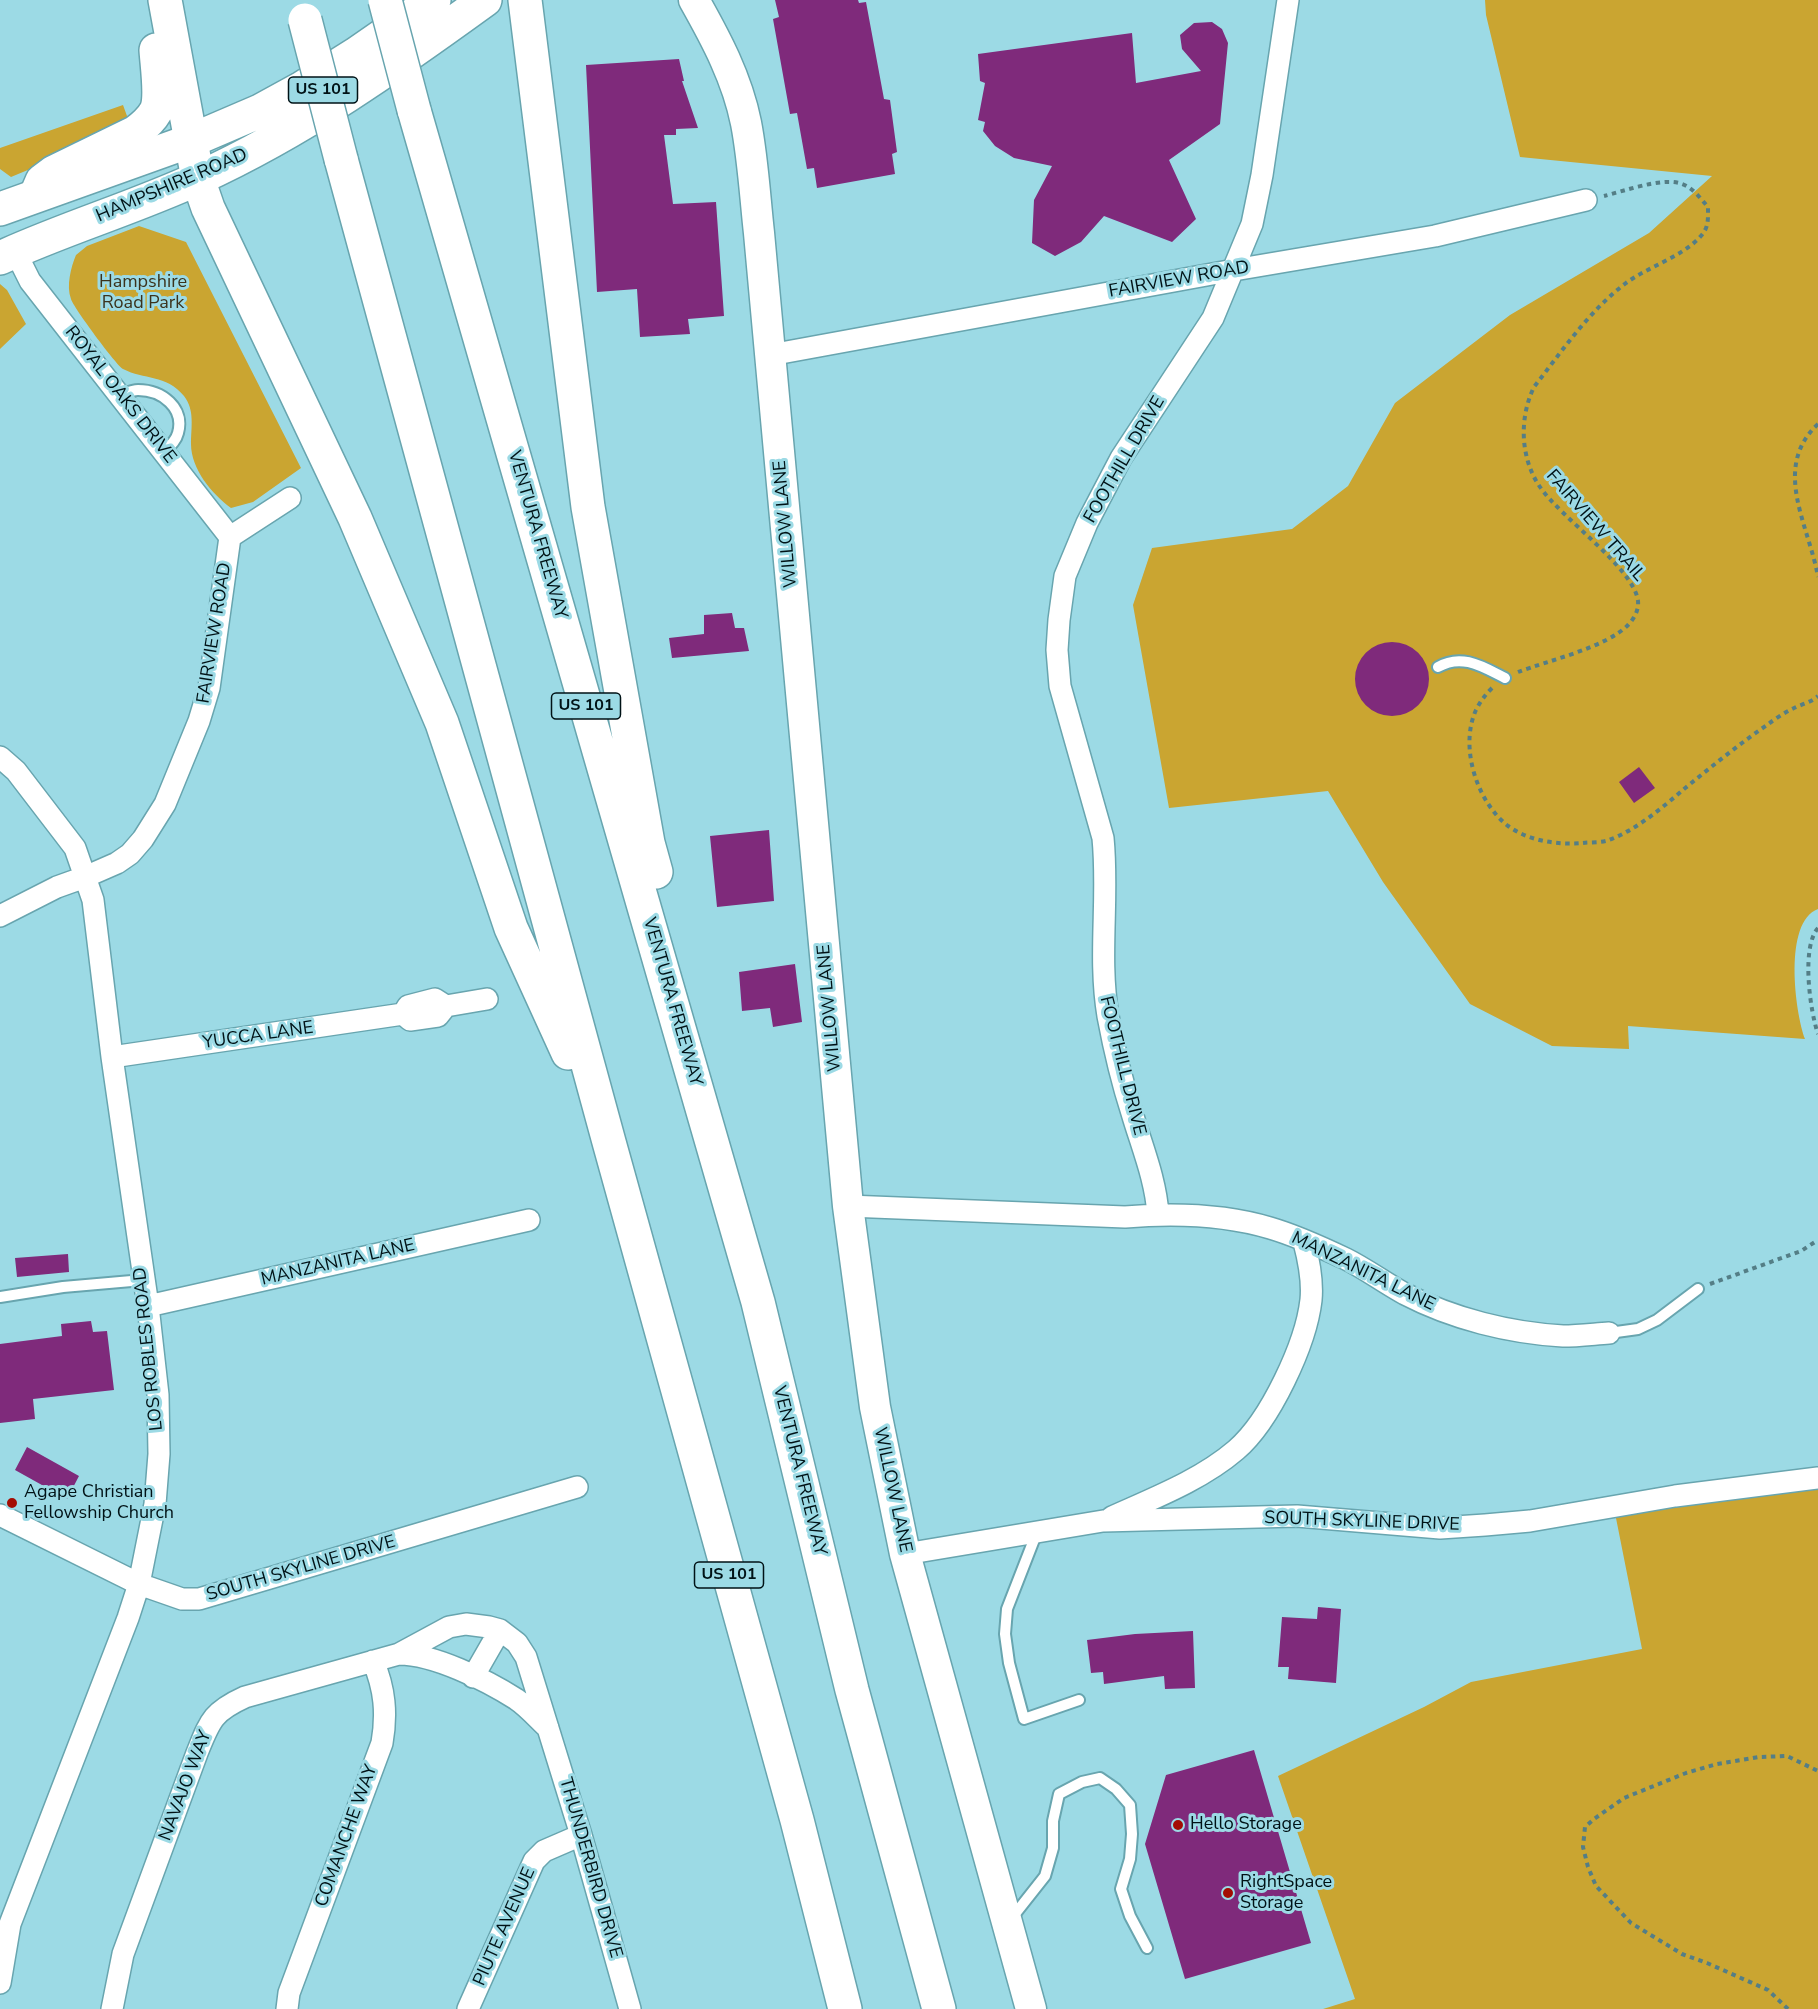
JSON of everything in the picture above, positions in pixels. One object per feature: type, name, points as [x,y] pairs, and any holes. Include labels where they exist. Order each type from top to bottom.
[{"type":"main road","points":[[36,195],[42,181],[54,172],[136,132],[155,112],[158,103],[155,0]]},
{"type":"main road","points":[[165,0],[190,141],[198,179],[208,208],[355,518],[442,723],[511,928],[609,1142]]},
{"type":"main road","name":"VENTURA FREEWAY","points":[[385,0],[414,110],[758,1302],[852,1690],[939,2009]]},
{"type":"main road","name":"HAMPSHIRE ROAD","points":[[0,209],[190,141],[260,111],[356,54],[434,0]]},
{"type":"main road","name":"HAMPSHIRE ROAD","points":[[8,254],[198,179],[240,159],[338,101],[422,46],[485,0]]},
{"type":"main road","points":[[525,0],[588,507],[648,843],[751,1228],[758,1302]]},
{"type":"main road","name":"US 101","points":[[302,10],[609,1142],[794,1808],[845,2009]]},
{"type":"street","name":"WILLOW LANE","points":[[694,0],[716,39],[737,90],[746,124],[759,233],[848,1206],[875,1407],[905,1554],[1031,2009]]},
{"type":"street","name":"FOOTHILL DRIVE","points":[[1158,1215],[1157,1193],[1131,1110],[1108,1018],[1103,980],[1105,860],[1103,838],[1060,686],[1057,650],[1059,620],[1065,576],[1087,523],[1121,458],[1213,318],[1252,224],[1262,175],[1288,0]]},
{"type":"street","name":"FAIRVIEW ROAD","points":[[770,355],[1234,270],[1435,236],[1586,200]]},
{"type":"street","name":"ROYAL OAKS DRIVE","points":[[8,254],[230,537]]},
{"type":"street","name":"FAIRVIEW ROAD","points":[[0,916],[57,887],[117,863],[130,854],[143,838],[165,804],[199,721],[209,688],[230,537],[290,498]]},
{"type":"street","name":"LOS ROBLES ROAD","points":[[0,757],[16,771],[75,848],[93,900],[112,1057],[148,1306],[158,1395],[159,1454],[155,1504],[139,1584],[124,1629],[10,1924],[0,1983]]},
{"type":"street","name":"YUCCA LANE","points":[[112,1057],[403,1014],[410,1020],[438,1016],[446,1006],[487,999]]},
{"type":"street","name":"MANZANITA LANE","points":[[848,1206],[1125,1218],[1158,1215],[1228,1218],[1271,1228],[1347,1260],[1417,1300],[1476,1321],[1540,1334],[1565,1336],[1609,1333]]},
{"type":"street","name":"MANZANITA LANE","points":[[148,1306],[529,1220]]},
{"type":"street","points":[[1103,1521],[1211,1468],[1238,1449],[1256,1428],[1289,1373],[1304,1333],[1311,1300],[1311,1274],[1304,1242]]},
{"type":"street","name":"SOUTH SKYLINE DRIVE","points":[[905,1554],[1103,1521],[1297,1516],[1440,1528],[1530,1521],[1675,1496],[1818,1478]]},
{"type":"street","name":"SOUTH SKYLINE DRIVE","points":[[0,1515],[139,1584],[182,1599],[199,1599],[577,1487]]},
{"type":"street","name":"NAVAJO WAY","points":[[112,2009],[123,1954],[208,1724],[224,1707],[245,1697],[399,1654],[449,1627],[466,1624],[500,1630]]},
{"type":"street","points":[[500,1630],[473,1677],[517,1700],[549,1728]]},
{"type":"street","name":"THUNDERBIRD DRIVE","points":[[500,1630],[517,1643],[526,1657],[581,1835],[630,2009]]},
{"type":"street","name":"NAVAJO WAY","points":[[399,1654],[415,1654],[440,1661],[473,1677]]},
{"type":"street","name":"COMANCHE WAY","points":[[287,2009],[289,1993],[382,1743],[386,1723],[385,1705],[381,1679],[373,1661]]},
{"type":"street","name":"PIUTE AVENUE","points":[[468,2009],[534,1861],[544,1851],[581,1835]]},
{"type":"lane","points":[[120,395],[136,389],[150,391],[161,395],[173,404],[180,419],[178,434],[175,441],[164,452]]},
{"type":"lane","points":[[1438,667],[1449,661],[1466,660],[1505,678]]},
{"type":"lane","points":[[0,1297],[63,1287],[143,1280]]},
{"type":"lane","name":"MANZANITA LANE","points":[[1609,1333],[1638,1329],[1657,1320],[1698,1289]]},
{"type":"lane","points":[[1037,1532],[1006,1609],[1005,1634],[1011,1674],[1024,1719],[1079,1700]]},
{"type":"lane","points":[[1007,1924],[1045,1876],[1053,1848],[1053,1821],[1059,1794],[1082,1782],[1100,1778],[1116,1789],[1130,1805],[1132,1834],[1130,1859],[1121,1889],[1130,1916],[1147,1948]]},
{"type":"path","name":"FAIRVIEW TRAIL","points":[[1586,200],[1661,183],[1679,183],[1692,189],[1708,207],[1708,224],[1693,245],[1652,266],[1598,308],[1534,387],[1525,412],[1523,430],[1529,465],[1539,486],[1556,507],[1606,554],[1633,586],[1638,602],[1636,615],[1627,626],[1612,637],[1505,678],[1483,698],[1475,712],[1471,726],[1470,752],[1477,779],[1491,809],[1509,826],[1528,837],[1562,845],[1608,841],[1653,815],[1758,731],[1792,709],[1818,696]]},
{"type":"path","points":[[1818,424],[1797,452],[1794,476],[1800,514],[1816,562],[1818,577]]},
{"type":"path","points":[[1818,928],[1813,934],[1810,954],[1809,988],[1818,1034]]},
{"type":"path","points":[[1698,1289],[1801,1251],[1818,1240]]},
{"type":"path","points":[[1788,2009],[1768,1990],[1682,1954],[1631,1923],[1596,1886],[1587,1867],[1583,1847],[1585,1827],[1624,1798],[1686,1773],[1717,1764],[1759,1757],[1787,1756],[1818,1771]]},
{"type":"green space","points":[[1485,0],[1818,0],[1818,909],[1807,917],[1800,931],[1796,949],[1795,989],[1805,1039],[1628,1026],[1629,1049],[1552,1046],[1470,1004],[1383,882],[1328,791],[1169,808],[1133,605],[1152,548],[1292,529],[1348,486],[1395,403],[1510,315],[1649,233],[1712,176],[1520,157],[1486,15]]},
{"type":"green space","points":[[123,105],[131,127],[11,177],[0,169],[0,148]]},
{"type":"green space","name":"Hampshire Road Park","points":[[139,226],[186,242],[301,468],[253,502],[231,508],[217,496],[204,480],[195,463],[191,444],[191,413],[184,396],[170,384],[123,369],[96,336],[71,299],[69,283],[76,255],[87,246]]},
{"type":"green space","points":[[0,284],[7,290],[26,324],[0,349]]},
{"type":"green space","points":[[1818,1478],[1818,2009],[1323,2009],[1355,1999],[1278,1776],[1424,1707],[1471,1682],[1642,1649],[1614,1508]]},
{"type":"building","points":[[775,0],[858,0],[859,3],[866,2],[884,99],[890,100],[897,152],[892,154],[895,174],[817,188],[814,168],[807,169],[797,113],[790,114],[773,19],[779,17]]},
{"type":"building","points":[[1212,22],[1222,29],[1228,43],[1220,124],[1169,160],[1196,219],[1172,242],[1104,216],[1081,242],[1055,256],[1032,243],[1034,200],[1052,166],[1014,158],[995,146],[983,131],[985,122],[978,120],[985,83],[980,81],[978,54],[1132,33],[1136,83],[1201,71],[1182,49],[1180,35],[1194,23]]},
{"type":"building","points":[[679,59],[684,81],[682,81],[698,128],[676,129],[676,135],[664,135],[673,204],[716,202],[724,316],[688,319],[690,334],[640,337],[637,289],[597,292],[586,65]]},
{"type":"building","points":[[732,613],[735,628],[744,628],[749,651],[672,658],[669,638],[704,634],[704,615]]},
{"type":"building","points":[[1392,642],[1413,648],[1423,658],[1429,679],[1423,700],[1413,710],[1392,716],[1371,710],[1361,700],[1355,679],[1361,658],[1371,648]]},
{"type":"building","points":[[1639,767],[1655,788],[1634,803],[1619,782]]},
{"type":"building","points":[[769,830],[774,901],[717,907],[710,836]]},
{"type":"building","points":[[795,964],[802,1022],[773,1027],[770,1008],[742,1011],[739,972]]},
{"type":"building","points":[[68,1254],[69,1272],[17,1277],[15,1258]]},
{"type":"building","points":[[91,1321],[93,1332],[107,1331],[114,1390],[33,1399],[35,1419],[0,1423],[0,1344],[62,1336],[61,1324]]},
{"type":"building","points":[[27,1447],[79,1476],[67,1499],[15,1470]]},
{"type":"building","points":[[1318,1607],[1341,1609],[1336,1683],[1288,1679],[1289,1667],[1278,1667],[1282,1617],[1317,1619]]},
{"type":"building","points":[[1193,1631],[1195,1688],[1165,1689],[1164,1676],[1104,1684],[1103,1672],[1091,1673],[1087,1640],[1135,1634]]},
{"type":"building","name":"RightSpace Storage","points":[[1254,1750],[1311,1943],[1185,1979],[1145,1844],[1166,1775]]},
{"type":"place","name":"Agape Christian Fellowship Church","points":[[12,1503]]},
{"type":"place","name":"Hello Storage","points":[[1178,1825]]},
{"type":"place","name":"RightSpace Storage","points":[[1228,1893]]}]
